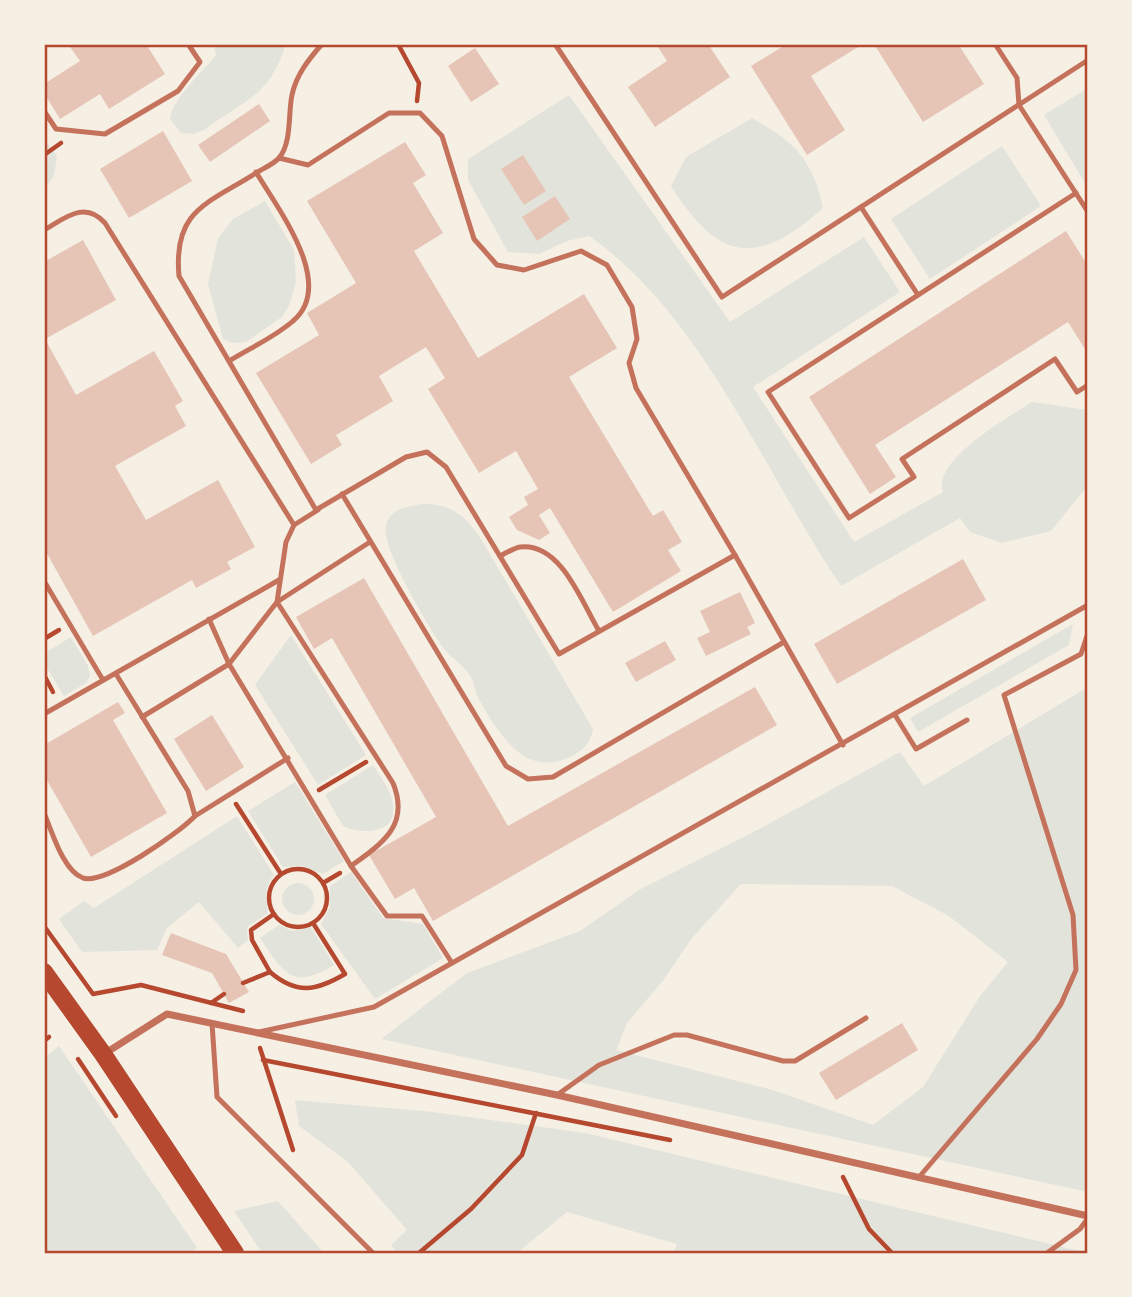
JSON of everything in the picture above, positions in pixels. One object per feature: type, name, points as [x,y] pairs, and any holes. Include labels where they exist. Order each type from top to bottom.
[{"type":"main road","points":[[44,972],[103,1054],[235,1253]]},
{"type":"street","points":[[103,1054],[167,1014],[557,1095],[920,1176],[1088,1217]]},
{"type":"lane","points":[[44,111],[56,129],[105,134],[178,91],[200,62],[188,44]]},
{"type":"lane","points":[[322,44],[306,62],[292,93],[287,133],[279,158],[200,209],[183,225],[177,249],[179,275],[316,510],[327,504]]},
{"type":"lane","points":[[555,44],[722,297],[1088,60]]},
{"type":"lane","points":[[995,44],[1017,78],[1019,105],[1088,212]]},
{"type":"lane","points":[[279,158],[308,165],[389,113],[420,113],[442,136],[474,239],[497,265],[524,270],[581,251],[607,265],[632,307],[638,339],[629,363],[636,388],[843,745]]},
{"type":"lane","points":[[229,361],[295,320],[305,302],[310,281],[305,257],[256,173]]},
{"type":"lane","points":[[1076,193],[768,392],[849,518],[914,477],[902,459],[1055,359],[1077,392],[1088,385]]},
{"type":"lane","points":[[861,207],[918,295]]},
{"type":"lane","points":[[44,230],[85,210],[93,212],[105,223],[294,525]]},
{"type":"lane","points":[[351,866],[377,847],[399,816],[400,801],[375,756],[277,601],[286,542],[294,525],[406,457],[427,452],[446,467],[559,654],[735,555]]},
{"type":"lane","points":[[342,495],[506,765],[528,779],[553,776],[784,642]]},
{"type":"lane","points":[[142,718],[229,664],[277,601],[370,542]]},
{"type":"lane","points":[[500,556],[519,547],[541,550],[556,559],[599,631]]},
{"type":"lane","points":[[44,714],[279,580]]},
{"type":"lane","points":[[44,581],[103,680]]},
{"type":"lane","points":[[256,1033],[374,1007],[1088,605]]},
{"type":"lane","points":[[209,619],[229,664],[351,866],[387,916],[422,916],[452,963]]},
{"type":"lane","points":[[920,1176],[1037,1039],[1061,1004],[1076,970],[1073,915],[1004,695],[1081,654],[1088,634]]},
{"type":"lane","points":[[116,674],[188,791],[195,816]]},
{"type":"lane","points":[[895,715],[916,749],[967,720]]},
{"type":"lane","points":[[44,813],[70,869],[82,878],[99,879],[181,831],[195,816],[288,758]]},
{"type":"lane","points":[[557,1095],[599,1065],[674,1035],[687,1035],[783,1061],[795,1061],[866,1018]]},
{"type":"lane","points":[[212,1023],[217,1097],[373,1253]]},
{"type":"lane","points":[[1047,1253],[1080,1229],[1088,1217]]},
{"type":"path","points":[[398,44],[419,83],[415,113]]},
{"type":"path","points":[[310,796],[375,756]]},
{"type":"path","points":[[230,794],[281,874]]},
{"type":"path","points":[[299,869],[317,876],[323,883],[327,901],[320,917],[313,923],[296,927],[279,920],[274,914],[269,897],[270,888],[281,874],[299,869]]},
{"type":"path","points":[[274,914],[251,930],[252,940],[270,972],[290,986],[312,990],[345,974],[313,923]]},
{"type":"path","points":[[44,926],[93,994]]},
{"type":"path","points":[[243,983],[270,972]]},
{"type":"path","points":[[211,1003],[224,994]]},
{"type":"path","points":[[256,1033],[296,1159]]},
{"type":"path","points":[[263,1060],[682,1142]]},
{"type":"path","points":[[419,1253],[471,1209],[522,1154],[536,1113]]},
{"type":"path","points":[[853,1175],[841,1173],[869,1229],[892,1253]]},
{"type":"shaded area","points":[[214,44],[286,44],[272,75],[254,95],[204,130],[193,134],[181,133],[170,119],[172,111],[182,94],[216,55]]},
{"type":"shaded area","points":[[1088,88],[1088,188],[1044,115]]},
{"type":"shaded area","points":[[569,95],[730,322],[864,237],[900,292],[753,387],[854,542],[943,492],[942,480],[960,454],[974,441],[1032,402],[1088,410],[1088,485],[1051,531],[1002,543],[970,532],[960,518],[841,586],[728,398],[665,307],[629,269],[589,236],[567,241],[539,254],[508,252],[468,180],[468,159]]},
{"type":"shaded area","points":[[752,118],[780,135],[800,154],[819,191],[823,208],[799,228],[777,241],[757,247],[739,248],[722,242],[705,229],[688,211],[671,186],[686,157]]},
{"type":"shaded area","points":[[44,138],[57,156],[54,176],[44,190]]},
{"type":"shaded area","points":[[1002,146],[1041,206],[930,279],[891,219]]},
{"type":"shaded area","points":[[265,201],[294,250],[296,281],[290,304],[282,317],[246,342],[233,343],[223,339],[208,284],[218,238],[233,219]]},
{"type":"shaded area","points":[[421,504],[454,511],[478,534],[593,729],[588,742],[575,755],[547,762],[535,761],[517,751],[487,713],[471,677],[445,650],[429,625],[398,569],[386,536],[386,525],[391,515]]},
{"type":"shaded area","points":[[1073,624],[1069,645],[918,732],[910,718]]},
{"type":"shaded area","points":[[291,635],[366,755],[318,785],[255,685]]},
{"type":"shaded area","points":[[71,637],[88,666],[90,676],[86,683],[64,696],[45,665],[48,651]]},
{"type":"shaded area","points":[[1088,687],[1088,1192],[381,1039],[467,973],[580,931],[639,890],[763,827],[900,752],[924,786]],"holes":[[[741,884],[892,886],[949,916],[1008,962],[980,996],[923,1087],[873,1125],[773,1090],[616,1050],[627,1023],[662,982],[692,938]]]},
{"type":"shaded area","points":[[373,765],[391,796],[391,819],[386,825],[371,831],[343,826],[325,795]]},
{"type":"shaded area","points":[[295,782],[344,861],[323,874],[302,866],[283,867],[248,811]]},
{"type":"shaded area","points":[[237,816],[274,875],[267,888],[268,913],[247,927],[248,940],[238,948],[199,902],[167,928],[157,950],[82,952],[59,919],[84,901],[94,908]]},
{"type":"shaded area","points":[[351,872],[383,918],[423,924],[443,958],[375,999],[321,924],[330,907],[330,886]]},
{"type":"shaded area","points":[[298,883],[309,888],[314,899],[309,910],[298,915],[287,910],[282,899],[287,888]]},
{"type":"shaded area","points":[[279,925],[292,931],[311,927],[334,965],[308,977],[298,977],[283,969],[260,938]]},
{"type":"shaded area","points":[[59,1046],[197,1248],[189,1253],[44,1253],[44,1058]]},
{"type":"shaded area","points":[[295,1100],[433,1112],[585,1133],[1088,1253],[674,1253],[677,1244],[567,1212],[517,1253],[398,1253],[391,1245],[407,1230],[348,1162],[299,1126]]},
{"type":"shaded area","points":[[278,1201],[324,1253],[262,1253],[234,1211]]},
{"type":"building","points":[[68,44],[146,44],[165,74],[109,109],[100,94],[60,119],[44,93],[44,84],[80,61]]},
{"type":"building","points":[[656,44],[708,44],[730,77],[655,127],[628,87],[667,61]]},
{"type":"building","points":[[787,44],[863,44],[811,76],[845,130],[807,155],[751,66]]},
{"type":"building","points":[[874,44],[958,44],[984,84],[923,122]]},
{"type":"building","points":[[475,48],[499,84],[471,102],[448,66]]},
{"type":"building","points":[[259,104],[270,121],[210,162],[198,145]]},
{"type":"building","points":[[163,131],[192,181],[129,218],[100,169]]},
{"type":"building","points":[[405,142],[426,175],[413,183],[443,233],[414,251],[478,358],[584,294],[617,348],[569,377],[653,516],[663,510],[682,542],[668,550],[681,571],[613,612],[550,508],[539,515],[550,533],[539,540],[517,530],[509,517],[528,505],[524,497],[538,489],[516,451],[479,473],[428,389],[445,378],[426,347],[379,376],[393,401],[336,435],[342,445],[311,464],[256,373],[319,335],[307,313],[356,283],[307,201]]},
{"type":"building","points":[[523,155],[546,191],[524,205],[501,169]]},
{"type":"building","points":[[555,196],[570,219],[537,241],[522,217]]},
{"type":"building","points":[[1066,231],[1088,266],[1088,354],[1068,322],[875,445],[896,477],[870,494],[809,397]]},
{"type":"building","points":[[83,240],[116,300],[45,339],[76,395],[154,351],[183,401],[175,406],[186,426],[115,466],[146,520],[218,480],[255,547],[227,562],[231,569],[196,588],[192,580],[93,636],[44,548],[44,262]]},
{"type":"building","points":[[963,559],[986,600],[837,684],[814,644]]},
{"type":"building","points":[[364,578],[508,826],[755,687],[777,725],[433,921],[414,888],[395,899],[369,855],[436,817],[332,638],[314,649],[296,617]]},
{"type":"building","points":[[740,592],[755,623],[747,627],[751,634],[706,656],[697,638],[710,632],[700,611]]},
{"type":"building","points":[[665,641],[676,660],[636,682],[625,663]]},
{"type":"building","points":[[118,702],[125,713],[113,720],[167,813],[91,857],[44,775],[44,745]]},
{"type":"building","points":[[212,715],[244,767],[206,791],[174,739]]},
{"type":"building","points":[[171,933],[226,954],[249,992],[229,1003],[212,973],[162,955]]},
{"type":"building","points":[[902,1023],[918,1050],[836,1100],[819,1073]]}]
